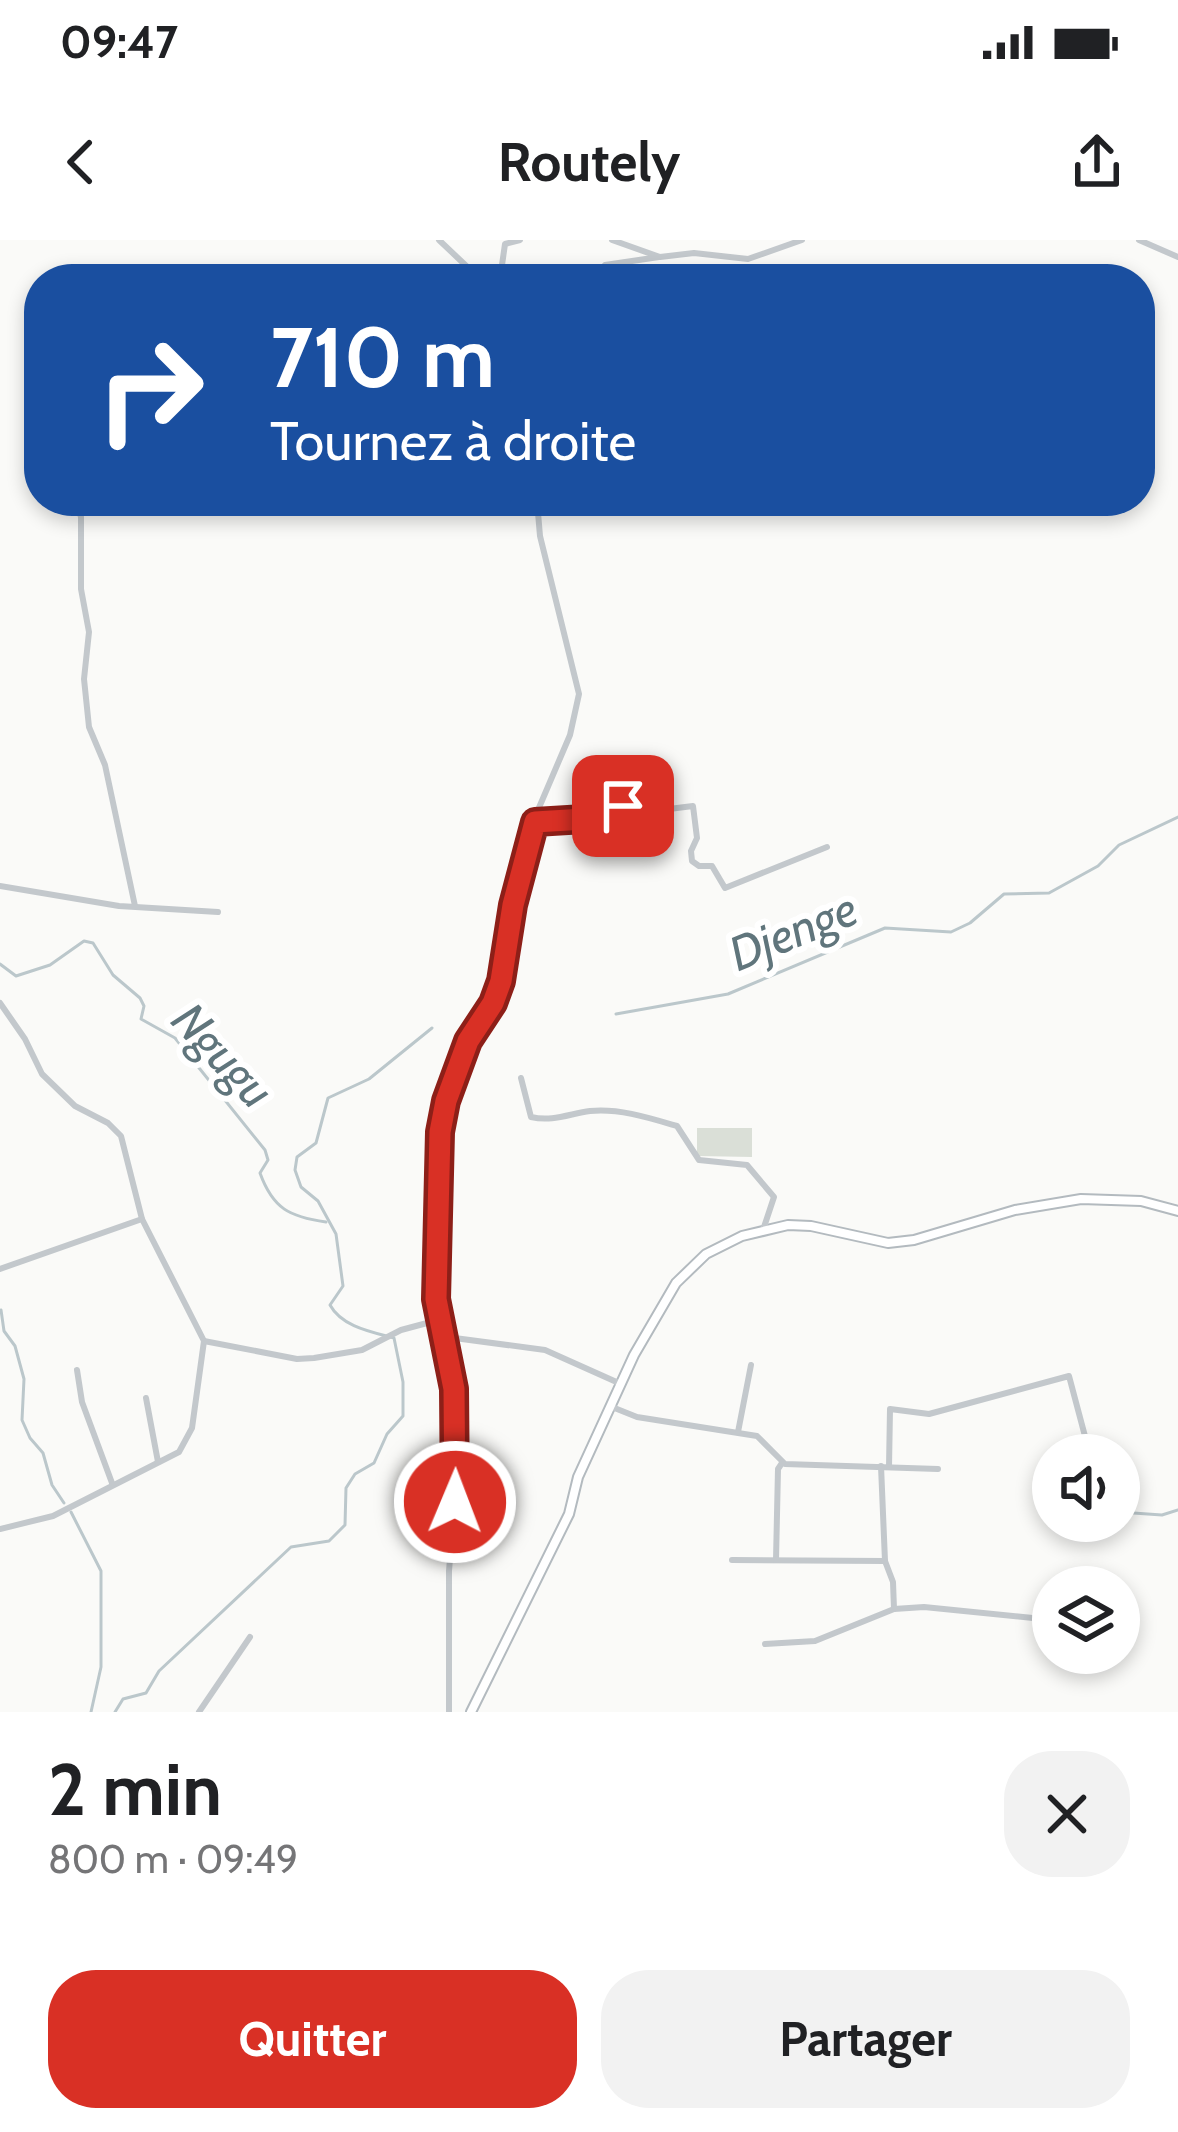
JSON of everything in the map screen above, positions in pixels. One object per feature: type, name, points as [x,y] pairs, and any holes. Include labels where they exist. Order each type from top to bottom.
[{"type":"main road","points":[[472,1712],[568,1514],[578,1477],[656,1312],[676,1283],[706,1254],[763,1230],[811,1226],[888,1243],[914,1240],[1015,1210],[1081,1199],[1141,1202],[1178,1211]]},
{"type":"street","points":[[439,240],[464,264]]},
{"type":"street","points":[[502,264],[505,244],[520,240]]},
{"type":"street","points":[[612,240],[660,257]]},
{"type":"street","points":[[612,264],[694,253],[748,260],[802,240]]},
{"type":"street","points":[[1139,240],[1178,257]]},
{"type":"street","points":[[81,516],[81,589],[89,632],[84,680],[88,727],[105,765],[135,906]]},
{"type":"street","points":[[448,1712],[449,1571],[457,1472],[454,1389],[436,1299],[436,1191],[443,1116],[468,1041],[501,981],[513,905],[535,822],[570,735],[579,694],[538,516]]},
{"type":"street","points":[[535,822],[601,818],[631,804],[661,810],[693,806],[697,838],[692,861],[712,866],[725,888],[827,848]]},
{"type":"street","points":[[0,886],[135,906],[218,912]]},
{"type":"street","points":[[0,1003],[42,1074],[75,1106],[108,1123],[121,1136],[142,1219],[204,1341],[188,1442],[179,1452],[53,1516],[0,1528]]},
{"type":"street","points":[[521,1078],[531,1117],[544,1120],[594,1111],[642,1115],[677,1126],[699,1160],[747,1165],[773,1197],[763,1230]]},
{"type":"street","points":[[0,1270],[142,1219]]},
{"type":"street","points":[[204,1341],[297,1359],[377,1345],[401,1330],[442,1319]]},
{"type":"street","points":[[447,1337],[545,1351],[622,1384]]},
{"type":"street","points":[[738,1432],[751,1365]]},
{"type":"street","points":[[77,1370],[82,1402],[112,1483]]},
{"type":"street","points":[[894,1609],[893,1582],[885,1561],[890,1408],[928,1414],[1069,1376],[1084,1434]]},
{"type":"street","points":[[146,1398],[158,1462]]},
{"type":"street","points":[[612,1408],[637,1417],[757,1436],[782,1462],[938,1469]]},
{"type":"street","points":[[776,1560],[782,1462]]},
{"type":"street","points":[[732,1560],[885,1561]]},
{"type":"street","points":[[765,1644],[815,1642],[894,1609],[924,1607],[1032,1618]]},
{"type":"street","points":[[199,1712],[250,1637]]},
{"type":"shaded area","points":[[697,1128],[752,1128],[752,1157],[697,1156]]},
{"type":"waterway","name":"Djenge","points":[[616,1014],[728,994],[885,928],[951,932],[970,923],[1004,894],[1049,893],[1098,866],[1119,845],[1178,817]]},
{"type":"waterway","name":"Ngugu","points":[[0,964],[16,976],[50,965],[84,941],[93,943],[113,975],[140,998],[144,1006],[141,1019],[175,1038],[265,1150],[268,1160],[260,1173],[277,1203],[293,1214],[326,1222]]},
{"type":"waterway","name":"Ngugu","points":[[115,1712],[123,1699],[146,1693],[159,1671],[291,1547],[329,1541],[345,1525],[346,1488],[355,1474],[374,1463],[387,1434],[403,1416],[403,1382],[394,1338],[350,1324],[330,1305],[343,1286],[336,1234],[318,1201],[301,1187],[295,1170],[297,1157],[316,1143],[328,1098],[369,1079],[432,1028]]},
{"type":"waterway","points":[[1,1310],[4,1331],[15,1346],[24,1379],[22,1420],[43,1453],[52,1485],[64,1503]]},
{"type":"waterway","points":[[1140,1513],[1178,1510]]},
{"type":"waterway","points":[[71,1512],[101,1571],[101,1667],[91,1712]]},
{"type":"route","points":[[455,1502],[454,1389],[436,1299],[438,1150],[446,1101],[468,1041],[501,981],[513,905],[535,822],[601,818],[623,806]]}]
